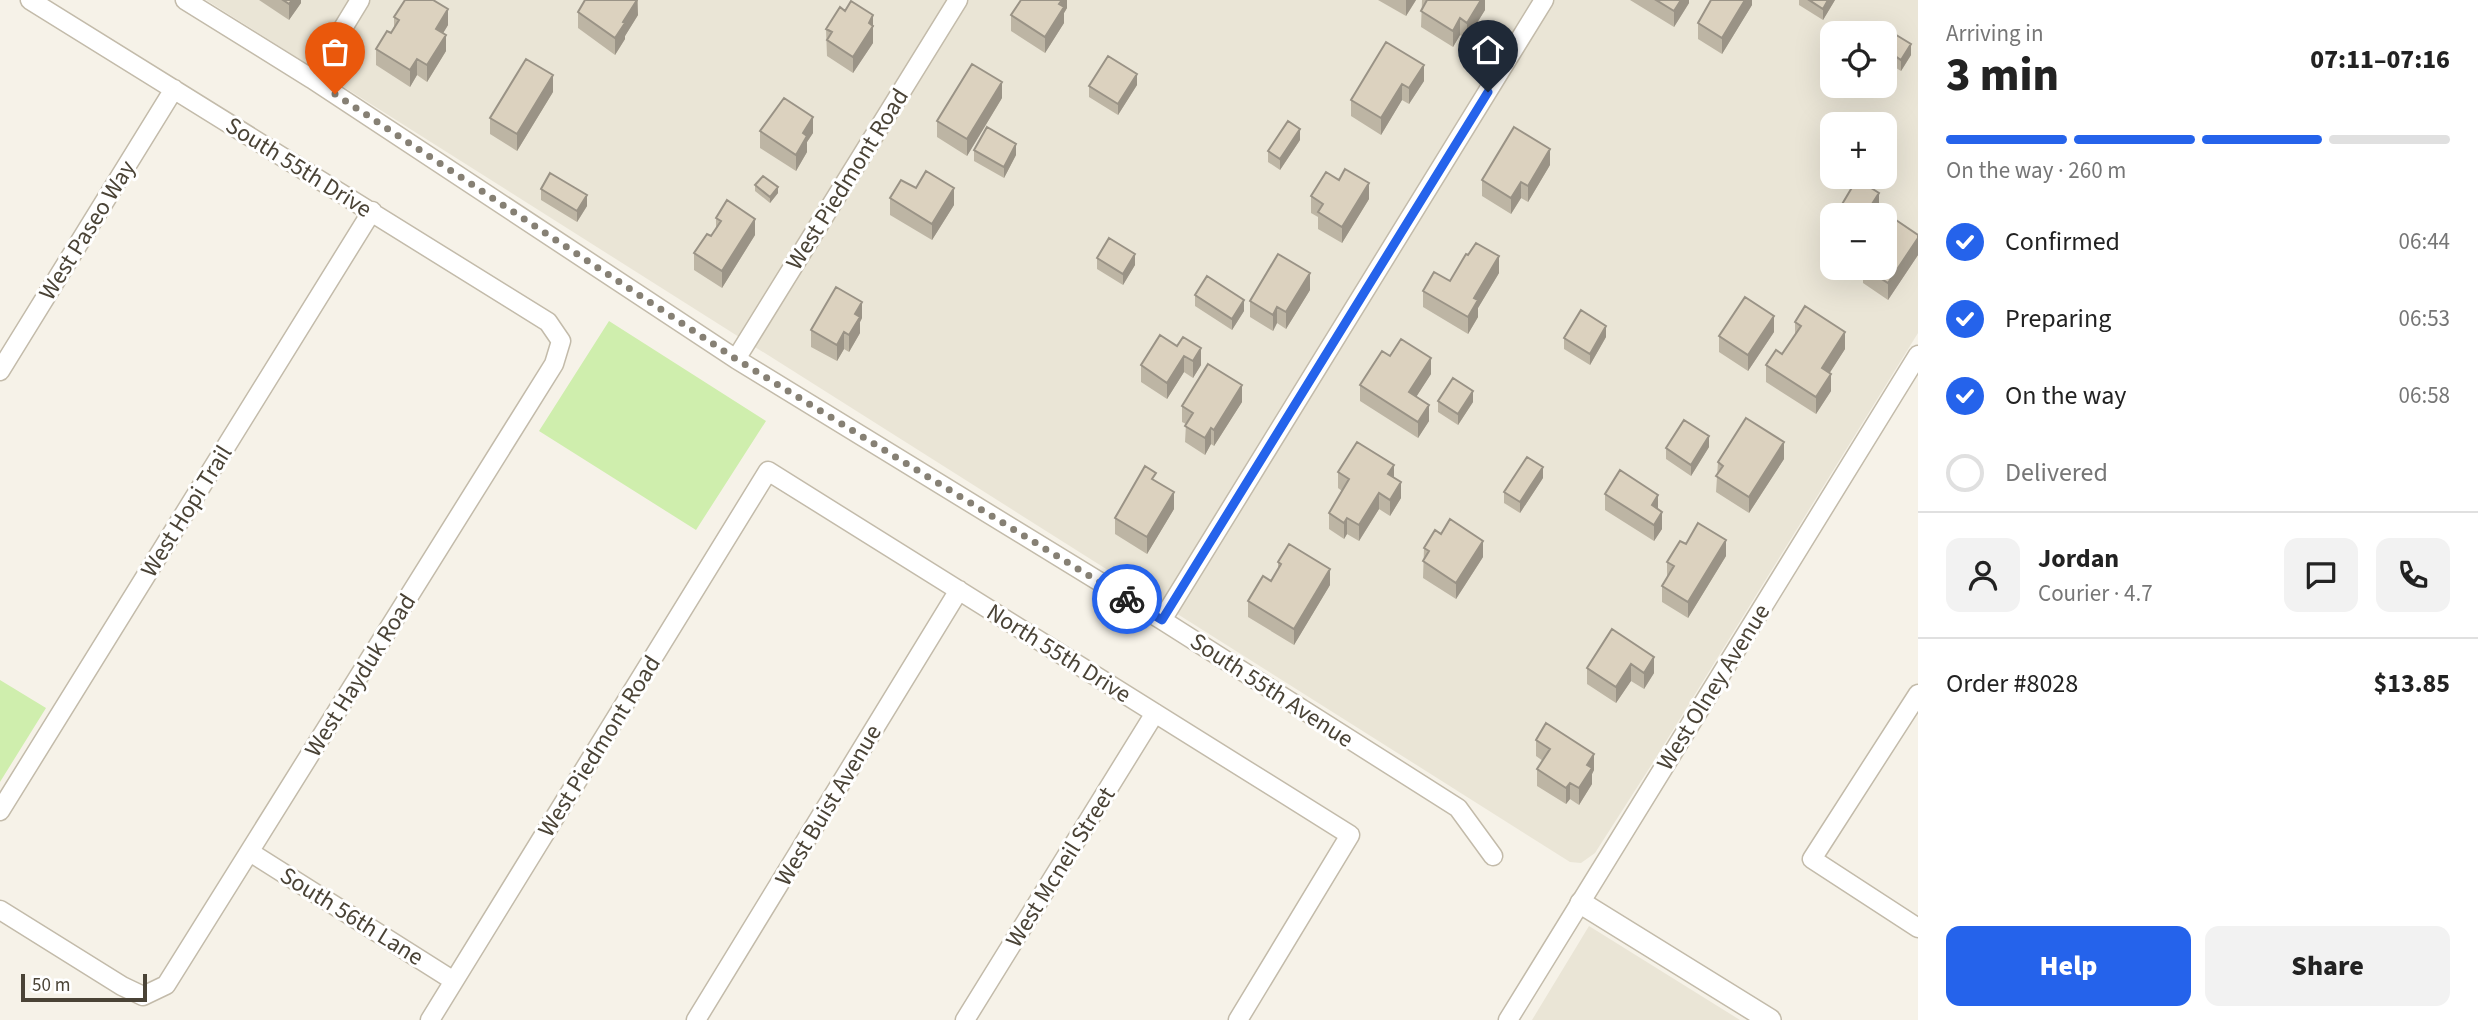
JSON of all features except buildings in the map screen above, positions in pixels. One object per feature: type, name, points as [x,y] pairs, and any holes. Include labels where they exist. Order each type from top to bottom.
[{"type":"street","name":"South 55th Drive","points":[[30,0],[548,322],[561,341]]},
{"type":"street","name":"South 55th Avenue","points":[[185,0],[312,79],[736,359],[1162,620],[1458,808],[1493,856]]},
{"type":"street","points":[[312,79],[360,0]]},
{"type":"street","name":"West Piedmont Road","points":[[736,359],[958,0]]},
{"type":"street","points":[[1162,620],[1544,0]]},
{"type":"street","name":"West Paseo Way","points":[[0,371],[174,89]]},
{"type":"street","name":"West Hopi Trail","points":[[0,811],[372,211]]},
{"type":"street","name":"West Hayduk Road","points":[[0,910],[122,986],[144,996],[166,985],[554,364],[561,341]]},
{"type":"street","name":"West Olney Avenue","points":[[1508,1020],[1918,355]]},
{"type":"street","name":"West Piedmont Road","points":[[430,1020],[768,471]]},
{"type":"street","name":"North 55th Drive","points":[[768,471],[1350,835],[1238,1020]]},
{"type":"street","name":"West Buist Avenue","points":[[696,1020],[959,590]]},
{"type":"street","points":[[1918,694],[1812,859],[1918,928]]},
{"type":"street","name":"West Mcneil Street","points":[[965,1020],[1155,713]]},
{"type":"street","name":"South 56th Lane","points":[[250,852],[454,981]]},
{"type":"street","points":[[1581,903],[1770,1020]]},
{"type":"shaded area","points":[[206,0],[1918,0],[1918,333],[1652,764],[1595,853],[1581,863],[1570,862]]},
{"type":"shaded area","points":[[1589,926],[1740,1020],[1532,1020]]},
{"type":"green space","points":[[609,321],[766,421],[696,530],[539,431]]},
{"type":"green space","points":[[0,680],[46,708],[0,782]]},
{"type":"way so far","points":[[335,94],[736,359],[1127,599]]},
{"type":"route","points":[[1127,599],[1162,620],[1488,92]]}]
